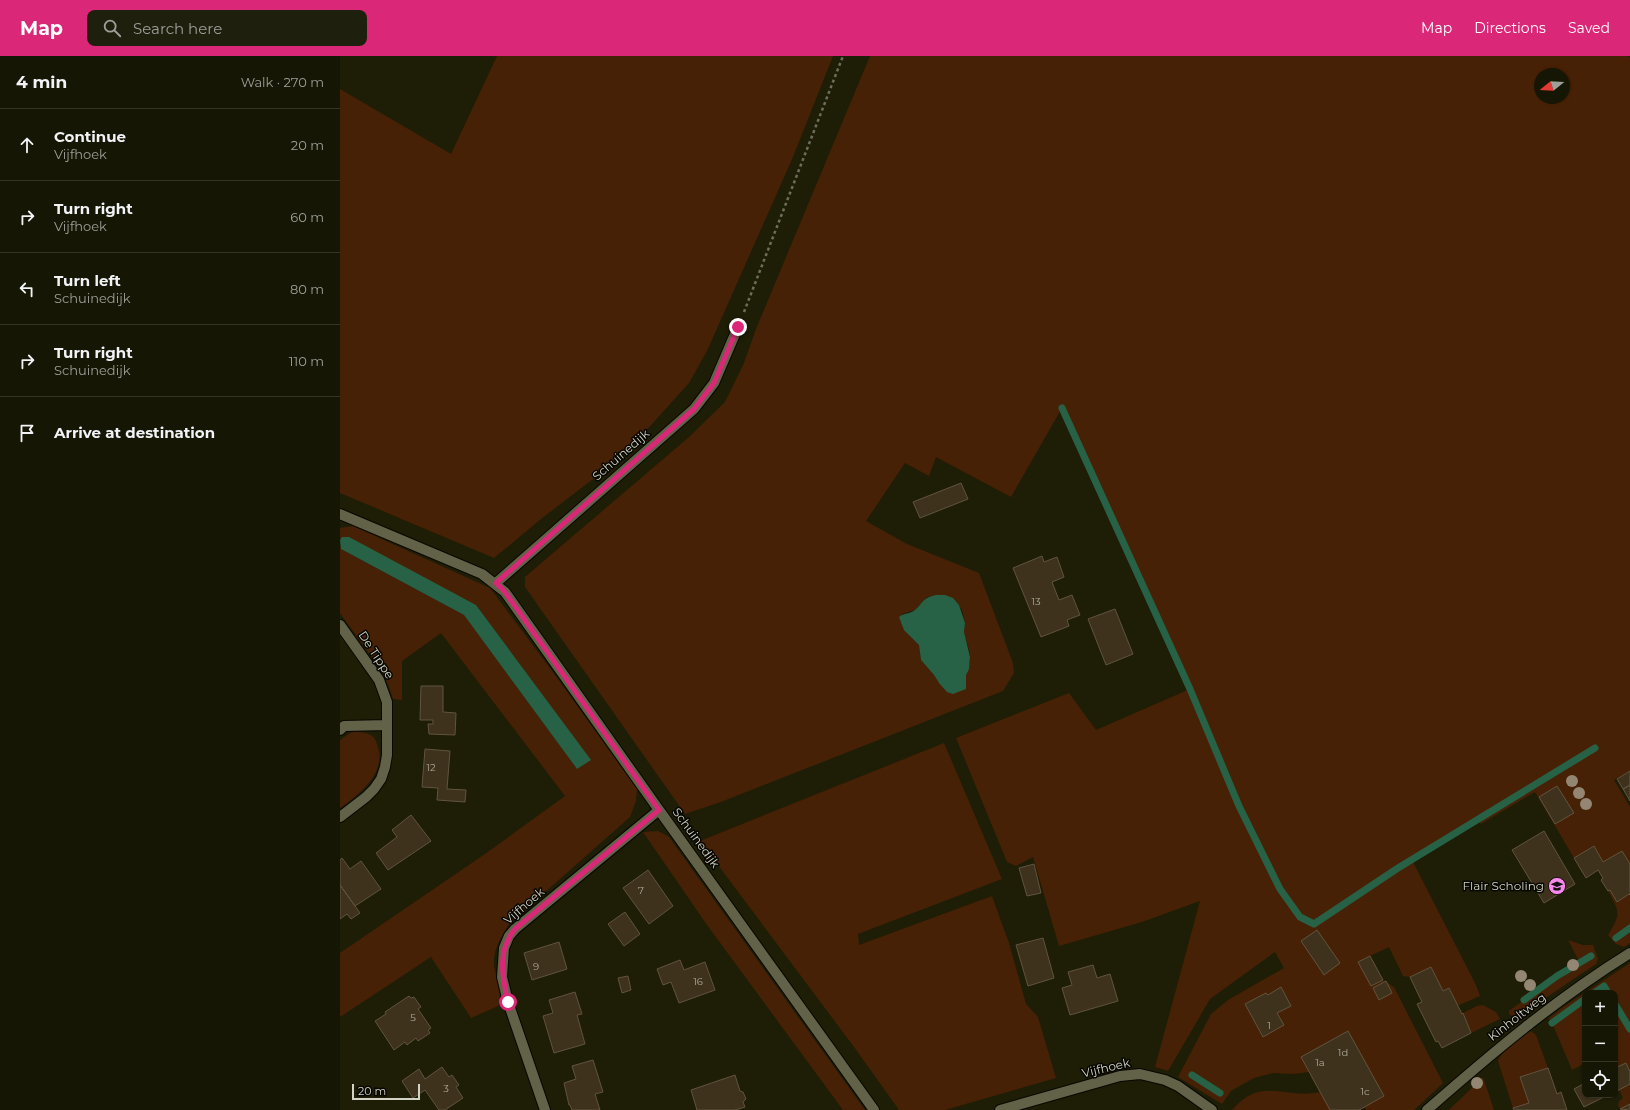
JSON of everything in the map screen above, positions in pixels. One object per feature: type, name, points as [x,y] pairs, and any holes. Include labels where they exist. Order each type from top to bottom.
[{"type":"street","name":"Schuinedijk","points":[[496,583],[694,409],[714,383],[738,327]]},
{"type":"street","name":"Schuinedijk","points":[[340,514],[482,574],[496,583],[505,592],[874,1110]]},
{"type":"street","name":"De Tippe","points":[[340,626],[379,680],[387,702],[387,755],[385,767],[374,789],[366,798],[340,817]]},
{"type":"street","points":[[340,730],[344,726],[387,725]]},
{"type":"street","name":"Vijfhoek","points":[[545,1110],[508,1002],[502,977],[504,948],[509,936],[515,929],[659,810]]},
{"type":"street","name":"Kinholtweg","points":[[1427,1110],[1480,1063],[1542,1012],[1630,953]]},
{"type":"street","name":"Vijfhoek","points":[[1000,1110],[1120,1076],[1140,1074],[1168,1081],[1212,1110]]},
{"type":"path","points":[[738,327],[843,56]]},
{"type":"shaded area","points":[[497,56],[833,56],[793,157],[707,351],[689,383],[643,434],[597,476],[541,519],[494,558],[340,493],[340,89],[451,154]]},
{"type":"shaded area","points":[[870,56],[1628,56],[1630,58],[1630,771],[1614,780],[1630,807],[1630,864],[1603,862],[1593,846],[1574,858],[1535,792],[1481,824],[1477,820],[1412,860],[1476,985],[1480,996],[1457,1006],[1449,988],[1443,991],[1431,967],[1410,977],[1403,976],[1389,947],[1370,956],[1383,980],[1394,987],[1443,1083],[1414,1110],[1366,1110],[1364,1107],[1359,1110],[1232,1110],[1243,1100],[1253,1094],[1264,1091],[1307,1094],[1320,1092],[1309,1072],[1294,1074],[1273,1073],[1254,1078],[1231,1091],[1222,1104],[1178,1077],[1211,1014],[1228,1000],[1284,968],[1275,952],[1210,999],[1168,1071],[1155,1067],[1200,901],[1142,922],[1059,946],[1033,857],[1016,866],[1007,862],[956,738],[1069,693],[1096,730],[1190,689],[1062,408],[1011,497],[936,457],[929,476],[905,463],[866,521],[907,544],[979,573],[1013,663],[1014,673],[1003,691],[721,802],[685,814],[525,587],[525,577],[689,437],[725,402],[744,363],[756,329]],"holes":[[[943,595],[953,599],[960,606],[964,617],[964,633],[969,650],[970,662],[966,678],[939,683],[921,660],[919,645],[912,638],[902,614],[915,610],[927,597]]]},
{"type":"shaded area","points":[[353,526],[490,588],[637,789],[636,801],[630,817],[509,924],[498,944],[494,959],[500,996],[498,1006],[471,1018],[431,957],[340,1017],[340,953],[485,854],[565,796],[441,633],[402,661],[402,700],[393,699],[381,670],[340,613],[340,545],[341,549],[464,615],[577,769],[590,760],[476,605],[342,537],[340,540],[340,528]]},
{"type":"shaded area","points":[[342,537],[349,537],[476,605],[591,760],[577,769],[464,615],[341,549],[340,540]]},
{"type":"shaded area","points":[[936,595],[945,595],[953,598],[959,605],[965,623],[964,632],[970,657],[969,669],[966,675],[966,689],[953,694],[947,692],[921,660],[919,645],[904,630],[899,617],[913,611],[926,599]]},
{"type":"shaded area","points":[[350,733],[366,733],[374,737],[379,754],[379,764],[370,781],[363,789],[340,808],[340,740]]},
{"type":"shaded area","points":[[944,743],[1002,879],[858,934],[859,945],[992,896],[1009,943],[1026,1004],[1038,1017],[1056,1078],[945,1110],[899,1110],[854,1047],[700,841]]},
{"type":"shaded area","points":[[658,831],[669,837],[865,1110],[843,1110],[707,925],[643,832]]},
{"type":"shaded area","points":[[1610,890],[1617,902],[1629,894],[1630,895],[1630,943],[1624,947],[1616,944],[1608,935],[1617,917],[1617,909],[1608,891]]},
{"type":"shaded area","points":[[1568,940],[1583,945],[1593,945],[1598,959],[1596,964],[1516,1018],[1509,1014],[1509,1011],[1557,976],[1580,963]]},
{"type":"shaded area","points":[[1630,963],[1630,1072],[1626,1063],[1618,1067],[1618,990],[1589,990]]},
{"type":"shaded area","points":[[1582,995],[1582,1065],[1572,1070],[1552,1023],[1563,1015],[1551,1023],[1549,1018]]},
{"type":"shaded area","points":[[1483,1005],[1496,1012],[1500,1019],[1471,1033],[1463,1013],[1477,1006]]},
{"type":"shaded area","points":[[1531,1031],[1536,1035],[1548,1068],[1520,1077],[1529,1103],[1513,1108],[1498,1061],[1507,1049]]},
{"type":"shaded area","points":[[1483,1077],[1494,1110],[1449,1110]]},
{"type":"shaded area","points":[[1630,1084],[1630,1110],[1621,1110],[1618,1106],[1619,1101],[1623,1098],[1619,1090]]},
{"type":"building","points":[[961,483],[968,499],[920,518],[913,502]]},
{"type":"building","points":[[1042,556],[1044,562],[1057,557],[1064,577],[1052,582],[1059,600],[1072,595],[1080,615],[1067,620],[1069,626],[1041,637],[1013,568]]},
{"type":"building","points":[[1115,609],[1133,654],[1106,665],[1088,619]]},
{"type":"building","points":[[421,686],[443,686],[443,712],[456,713],[455,735],[429,734],[428,724],[433,724],[433,720],[420,720]]},
{"type":"building","points":[[425,749],[450,751],[447,789],[466,790],[465,802],[437,800],[438,788],[422,787]]},
{"type":"building","points":[[1630,771],[1630,785],[1623,789],[1617,779]]},
{"type":"building","points":[[1630,785],[1630,801],[1623,789]]},
{"type":"building","points":[[1557,786],[1574,813],[1555,824],[1539,797]]},
{"type":"building","points":[[411,815],[431,841],[388,870],[376,853],[397,837],[392,830]]},
{"type":"building","points":[[1544,831],[1575,884],[1544,903],[1512,850]]},
{"type":"building","points":[[1594,846],[1603,862],[1622,851],[1630,864],[1630,895],[1629,894],[1617,902],[1610,890],[1608,891],[1601,880],[1603,878],[1598,870],[1586,878],[1574,858]]},
{"type":"building","points":[[342,858],[350,869],[361,861],[381,889],[355,906],[340,885],[340,860]]},
{"type":"building","points":[[1034,864],[1041,893],[1027,896],[1019,868]]},
{"type":"building","points":[[648,870],[673,906],[649,924],[623,888]]},
{"type":"building","points":[[340,885],[360,913],[351,919],[347,914],[340,919]]},
{"type":"building","points":[[625,912],[640,934],[624,946],[608,924]]},
{"type":"building","points":[[1317,930],[1340,963],[1324,975],[1301,941]]},
{"type":"building","points":[[1043,938],[1054,978],[1028,986],[1016,945]]},
{"type":"building","points":[[559,942],[567,969],[532,980],[524,953]]},
{"type":"building","points":[[1370,956],[1383,980],[1371,986],[1358,962]]},
{"type":"building","points":[[680,960],[684,970],[705,962],[715,990],[679,1003],[671,982],[663,985],[657,969]]},
{"type":"building","points":[[1093,965],[1097,978],[1110,974],[1118,1001],[1070,1015],[1062,988],[1072,985],[1068,972]]},
{"type":"building","points":[[1431,967],[1443,991],[1449,988],[1462,1014],[1463,1013],[1471,1033],[1442,1048],[1438,1041],[1436,1042],[1417,1004],[1422,1002],[1410,977]]},
{"type":"building","points":[[628,976],[631,990],[622,993],[618,978]]},
{"type":"building","points":[[1386,981],[1392,993],[1379,1000],[1373,988]]},
{"type":"building","points":[[1281,987],[1291,1006],[1277,1013],[1284,1025],[1263,1037],[1245,1004],[1266,993],[1268,995]]},
{"type":"building","points":[[575,992],[582,1014],[577,1015],[585,1044],[554,1053],[543,1016],[553,1013],[549,1000]]},
{"type":"building","points":[[409,996],[411,998],[414,997],[421,1007],[418,1009],[431,1028],[428,1030],[430,1033],[418,1041],[416,1038],[407,1045],[405,1042],[394,1050],[375,1021],[386,1014],[385,1012]]},
{"type":"building","points":[[1348,1031],[1384,1096],[1359,1110],[1330,1110],[1301,1057]]},
{"type":"building","points":[[593,1060],[603,1092],[595,1094],[600,1110],[572,1110],[569,1105],[564,1083],[576,1079],[572,1066]]},
{"type":"building","points":[[1626,1063],[1630,1072],[1630,1084],[1618,1090],[1618,1067]]},
{"type":"building","points":[[442,1067],[449,1077],[452,1075],[459,1085],[456,1087],[463,1098],[445,1110],[439,1110],[425,1090],[413,1098],[402,1081],[419,1069],[425,1079]]},
{"type":"building","points":[[1548,1068],[1557,1094],[1561,1092],[1567,1110],[1514,1110],[1513,1108],[1529,1103],[1520,1077]]},
{"type":"building","points":[[735,1075],[740,1091],[743,1092],[746,1099],[743,1102],[745,1107],[735,1110],[697,1110],[691,1090]]},
{"type":"building","points":[[1582,1085],[1582,1098],[1602,1098],[1584,1107],[1574,1089]]},
{"type":"building","points":[[1630,1104],[1630,1110],[1620,1109]]},
{"type":"waterway","points":[[1062,408],[1190,689],[1239,806],[1280,889],[1300,917],[1314,924],[1398,868],[1595,748]]},
{"type":"waterway","points":[[1616,938],[1630,928]]},
{"type":"waterway","points":[[1524,1000],[1557,976],[1591,956]]},
{"type":"waterway","points":[[1598,990],[1604,986],[1606,990]]},
{"type":"waterway","points":[[1552,1023],[1582,1001]]},
{"type":"waterway","points":[[1618,1009],[1630,1029]]},
{"type":"waterway","points":[[1192,1075],[1220,1093]]},
{"type":"place","name":"Flair Scholing","points":[[1557,886]]},
{"type":"route","points":[[508,1002],[502,977],[504,948],[509,936],[515,929],[659,810],[505,592],[496,583],[694,409],[714,383],[727,356],[738,327]]}]
